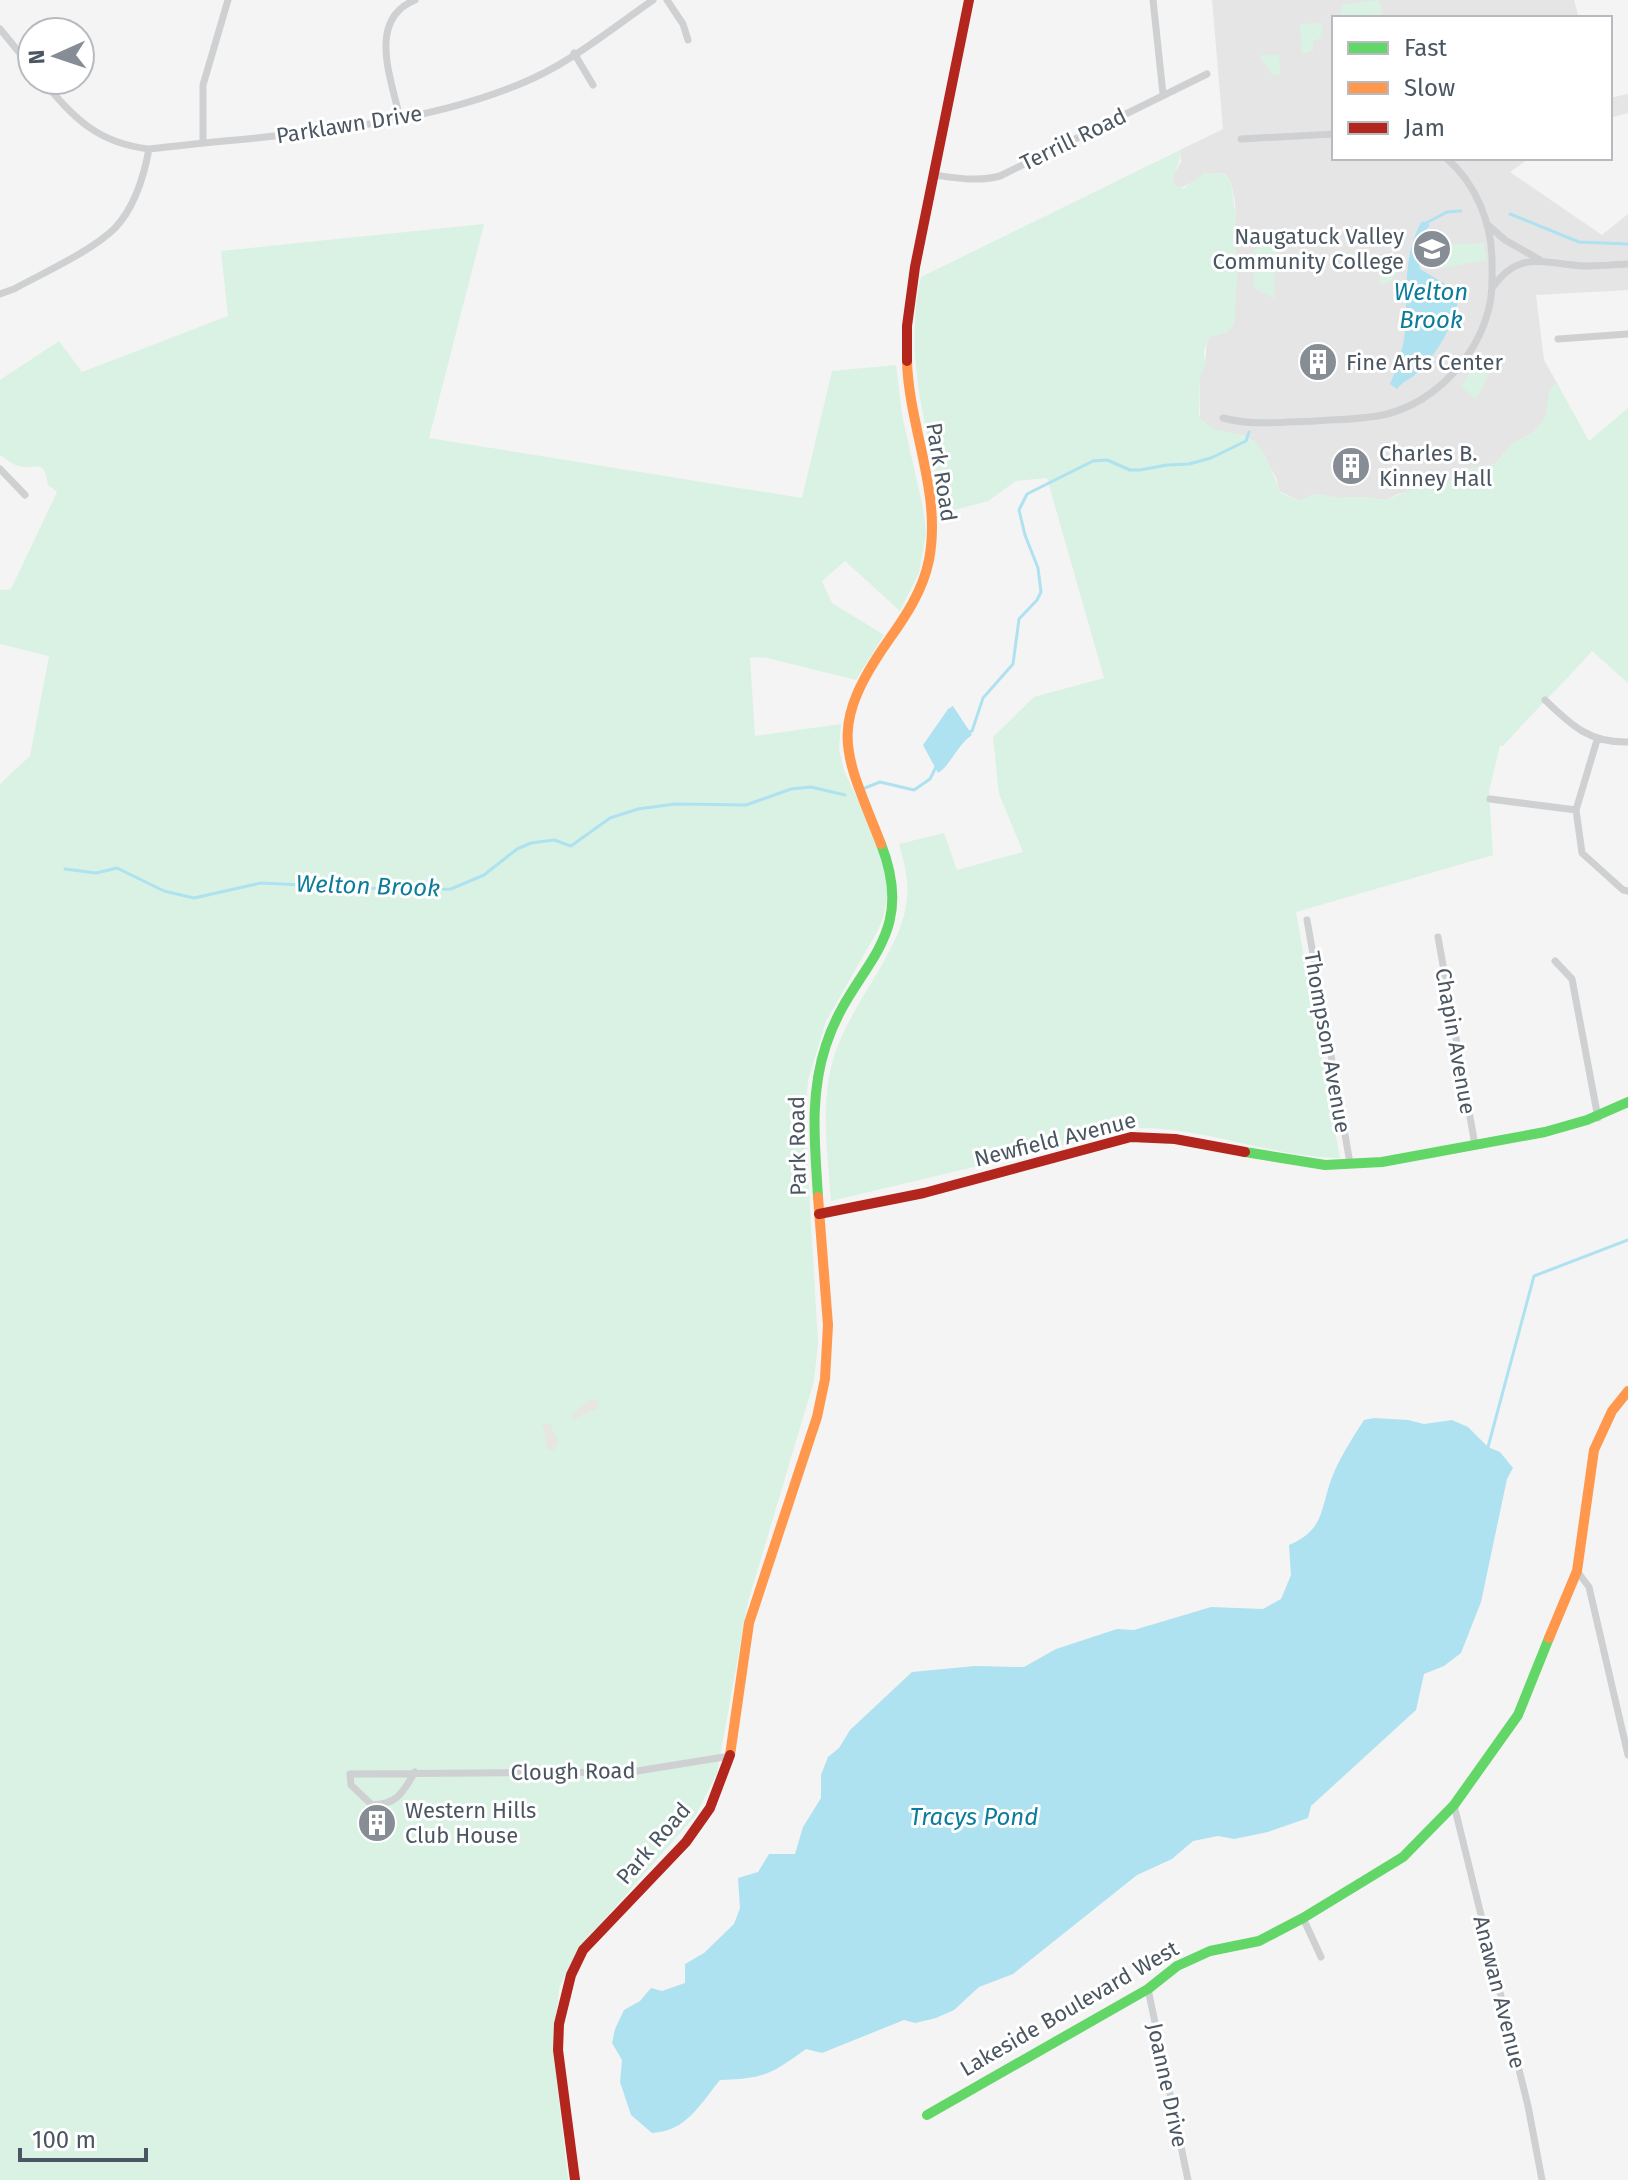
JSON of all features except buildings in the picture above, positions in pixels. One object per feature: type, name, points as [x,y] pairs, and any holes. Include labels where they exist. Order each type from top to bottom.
[{"type":"main road","name":"Park Road","points":[[575,2180],[558,2050],[559,2024],[571,1975],[583,1950],[686,1842],[710,1808],[723,1779],[730,1756],[749,1623],[817,1417],[825,1379],[828,1325],[813,1125],[814,1093],[837,1017],[887,933],[894,901],[890,873],[853,781],[847,729],[855,696],[919,595],[930,555],[929,491],[909,395],[906,346],[914,269],[969,0]]},
{"type":"main road","name":"Newfield Avenue","points":[[819,1214],[924,1193],[1131,1137],[1158,1136],[1308,1164],[1350,1163],[1389,1160],[1564,1129],[1598,1118],[1628,1102]]},
{"type":"main road","name":"Lakeside Boulevard West","points":[[927,2115],[1148,1989],[1177,1966],[1210,1951],[1259,1941],[1303,1918],[1403,1857],[1454,1805],[1518,1715],[1577,1571],[1594,1450],[1612,1411],[1628,1391]]},
{"type":"street","points":[[203,142],[203,85],[228,0]]},
{"type":"street","points":[[400,119],[385,38],[393,14],[415,0]]},
{"type":"street","name":"Parklawn Drive","points":[[56,96],[70,113],[95,132],[116,143],[149,149],[315,132],[400,119],[521,84],[653,0]]},
{"type":"street","points":[[667,0],[683,24],[688,40]]},
{"type":"street","points":[[1153,0],[1163,94]]},
{"type":"street","points":[[0,29],[16,48]]},
{"type":"street","points":[[574,53],[593,85]]},
{"type":"street","name":"Terrill Road","points":[[934,175],[967,180],[1000,176],[1207,74]]},
{"type":"street","points":[[1241,139],[1332,134]]},
{"type":"street","points":[[0,294],[99,240],[115,227],[137,192],[149,149]]},
{"type":"street","points":[[1448,160],[1466,179],[1489,225],[1505,240],[1540,260]]},
{"type":"street","points":[[1223,418],[1256,424],[1363,418],[1389,414],[1432,392],[1450,377],[1467,356],[1486,320],[1493,287],[1489,225]]},
{"type":"street","points":[[1493,287],[1505,271],[1521,263],[1540,260],[1583,266],[1628,264]]},
{"type":"street","points":[[1558,339],[1628,334]]},
{"type":"street","points":[[0,469],[25,495]]},
{"type":"street","points":[[1545,700],[1568,721],[1597,740],[1628,742]]},
{"type":"street","points":[[1597,740],[1576,810],[1582,853],[1623,890],[1628,891]]},
{"type":"street","points":[[1490,799],[1576,810]]},
{"type":"street","name":"Thompson Avenue","points":[[1307,920],[1350,1163]]},
{"type":"street","name":"Chapin Avenue","points":[[1438,937],[1475,1145]]},
{"type":"street","points":[[1555,961],[1572,979],[1598,1118]]},
{"type":"street","points":[[1577,1571],[1589,1587],[1624,1720],[1628,1755]]},
{"type":"street","name":"Clough Road","points":[[415,1772],[400,1795],[388,1804],[372,1805],[351,1785],[350,1774],[415,1772],[631,1772],[730,1756]]},
{"type":"street","name":"Anawan Avenue","points":[[1454,1805],[1528,2106],[1542,2180]]},
{"type":"street","points":[[1303,1918],[1321,1957]]},
{"type":"street","name":"Joanne Drive","points":[[1148,1989],[1188,2180]]},
{"type":"shaded area","name":"Naugatuck Valley Community College","points":[[1212,0],[1574,0],[1578,16],[1332,16],[1332,160],[1527,160],[1510,172],[1602,235],[1628,214],[1628,290],[1536,295],[1544,360],[1557,383],[1550,389],[1543,421],[1532,433],[1511,445],[1495,464],[1472,468],[1452,481],[1398,494],[1386,500],[1315,494],[1299,501],[1279,491],[1276,477],[1254,441],[1214,430],[1200,419],[1200,375],[1205,364],[1207,341],[1232,327],[1234,322],[1237,266],[1233,231],[1235,202],[1231,182],[1224,173],[1204,173],[1196,181],[1180,188],[1173,185],[1173,176],[1181,162],[1180,150],[1223,129]]},
{"type":"shaded area","points":[[1628,94],[1628,113],[1612,117],[1612,98]]},
{"type":"green space","points":[[1377,0],[1381,5],[1381,16],[1342,16],[1341,5]]},
{"type":"green space","points":[[1323,23],[1321,38],[1313,41],[1313,51],[1302,54],[1300,24]]},
{"type":"green space","points":[[1279,54],[1280,75],[1273,75],[1259,56]]},
{"type":"green space","points":[[1180,150],[1174,186],[1184,188],[1204,173],[1223,173],[1231,182],[1236,220],[1233,232],[1237,266],[1235,319],[1226,333],[1210,337],[1204,350],[1199,416],[1211,427],[1248,437],[1255,442],[1267,460],[1281,493],[1299,501],[1315,494],[1386,500],[1411,490],[1452,481],[1472,468],[1495,464],[1511,445],[1532,433],[1543,421],[1550,389],[1557,383],[1589,441],[1628,408],[1628,683],[1592,651],[1500,746],[1489,791],[1493,855],[1296,912],[1340,1158],[1289,1153],[1188,1132],[1137,1128],[831,1201],[826,1130],[829,1077],[840,1039],[886,958],[903,918],[907,884],[899,844],[944,833],[957,870],[1023,852],[999,794],[993,737],[1034,697],[1104,678],[1047,478],[1016,481],[988,501],[944,513],[916,366],[914,337],[921,277]]},
{"type":"green space","points":[[484,224],[429,438],[802,498],[832,371],[896,365],[902,415],[926,533],[919,573],[900,611],[845,561],[822,581],[832,603],[884,635],[856,680],[767,658],[750,657],[755,736],[841,724],[839,748],[844,771],[882,850],[888,893],[877,932],[826,1021],[808,1080],[805,1120],[818,1343],[814,1381],[748,1602],[717,1773],[696,1815],[587,1939],[559,1988],[553,2047],[568,2180],[0,2180],[0,784],[30,756],[49,656],[0,644],[0,590],[11,589],[57,492],[48,485],[44,470],[38,466],[18,466],[0,455],[0,380],[59,341],[82,372],[228,316],[221,251]]},
{"type":"green space","points":[[1484,243],[1486,260],[1442,268],[1431,263],[1430,252],[1439,245]]},
{"type":"green space","points":[[1275,246],[1275,299],[1254,288],[1253,252],[1259,247]]},
{"type":"green space","points":[[1397,262],[1398,269],[1390,282],[1380,285],[1379,266]]},
{"type":"green space","points":[[1488,355],[1491,358],[1489,362],[1496,368],[1487,376],[1481,392],[1474,399],[1461,386],[1474,366]]},
{"type":"sand","points":[[589,1400],[599,1400],[598,1408],[572,1420],[572,1415]]},
{"type":"sand","points":[[542,1424],[550,1424],[558,1442],[553,1451],[546,1448]]},
{"type":"water","name":"Welton Brook","points":[[1422,221],[1430,225],[1418,246],[1420,269],[1452,288],[1458,301],[1437,350],[1397,389],[1390,384],[1404,337],[1411,247]]},
{"type":"water","points":[[953,706],[972,735],[938,773],[923,745]]},
{"type":"water","name":"Tracys Pond","points":[[1374,1418],[1424,1424],[1452,1420],[1468,1427],[1488,1447],[1500,1452],[1513,1468],[1507,1479],[1481,1602],[1461,1653],[1444,1666],[1424,1674],[1416,1710],[1311,1806],[1308,1818],[1268,1832],[1234,1839],[1218,1836],[1193,1841],[1172,1859],[1137,1875],[1013,1974],[979,1987],[954,2010],[936,2018],[915,2023],[904,2020],[822,2053],[806,2049],[766,2074],[720,2080],[692,2115],[664,2131],[652,2133],[631,2115],[620,2082],[622,2060],[612,2043],[624,2010],[640,2001],[651,1988],[662,1991],[685,1983],[685,1964],[704,1953],[734,1924],[740,1908],[738,1878],[758,1872],[769,1854],[795,1854],[803,1827],[821,1798],[821,1775],[828,1757],[839,1748],[850,1730],[912,1672],[975,1666],[1024,1667],[1056,1649],[1117,1629],[1134,1630],[1211,1607],[1263,1609],[1281,1599],[1291,1575],[1289,1545],[1315,1526],[1341,1458],[1364,1420]]},
{"type":"waterway","name":"Welton Brook","points":[[1426,223],[1447,212],[1461,211]]},
{"type":"waterway","name":"Welton Brook","points":[[1510,214],[1579,242],[1628,244]]},
{"type":"waterway","name":"Welton Brook","points":[[969,732],[983,698],[1013,664],[1019,619],[1041,592],[1038,568],[1019,510],[1027,494],[1093,461],[1107,460],[1130,470],[1140,470],[1211,458],[1246,441],[1249,432]]},
{"type":"waterway","name":"Welton Brook","points":[[865,788],[880,782],[914,790],[930,779],[936,767]]},
{"type":"waterway","name":"Welton Brook","points":[[65,869],[96,873],[117,868],[164,891],[194,898],[261,883],[451,889],[484,875],[517,849],[531,843],[554,840],[571,846],[610,818],[638,809],[675,804],[746,805],[791,789],[811,787],[845,795]]},
{"type":"waterway","points":[[1488,1447],[1534,1276],[1628,1240]]},
{"type":"traffic: fast","points":[[818,1197],[814,1121],[821,1064],[837,1017],[878,951],[892,905],[891,877],[881,844]]},
{"type":"traffic: fast","points":[[1245,1152],[1325,1165],[1382,1162],[1545,1132],[1587,1120],[1628,1102]]},
{"type":"traffic: fast","points":[[927,2115],[1148,1989],[1177,1966],[1210,1951],[1259,1941],[1403,1857],[1454,1805],[1518,1715],[1549,1638]]},
{"type":"traffic: slow","points":[[881,844],[851,763],[849,720],[868,672],[913,602],[929,560],[931,510],[907,361]]},
{"type":"traffic: slow","points":[[730,1755],[749,1623],[817,1417],[825,1379],[828,1325],[818,1197]]},
{"type":"traffic: slow","points":[[1549,1638],[1577,1571],[1594,1450],[1612,1411],[1628,1391]]},
{"type":"traffic: jam","points":[[907,361],[907,326],[915,267],[969,0]]},
{"type":"traffic: jam","points":[[819,1214],[924,1193],[1131,1137],[1175,1139],[1245,1152]]},
{"type":"traffic: jam","points":[[575,2180],[558,2050],[559,2024],[571,1975],[583,1950],[686,1842],[710,1808],[730,1755]]},
{"type":"place","name":"Naugatuck Valley Community College","points":[[1432,249]]},
{"type":"place","name":"Fine Arts Center","points":[[1318,362]]},
{"type":"place","name":"Charles B. Kinney Hall","points":[[1351,466]]},
{"type":"place","name":"Western Hills Club House","points":[[377,1823]]}]
